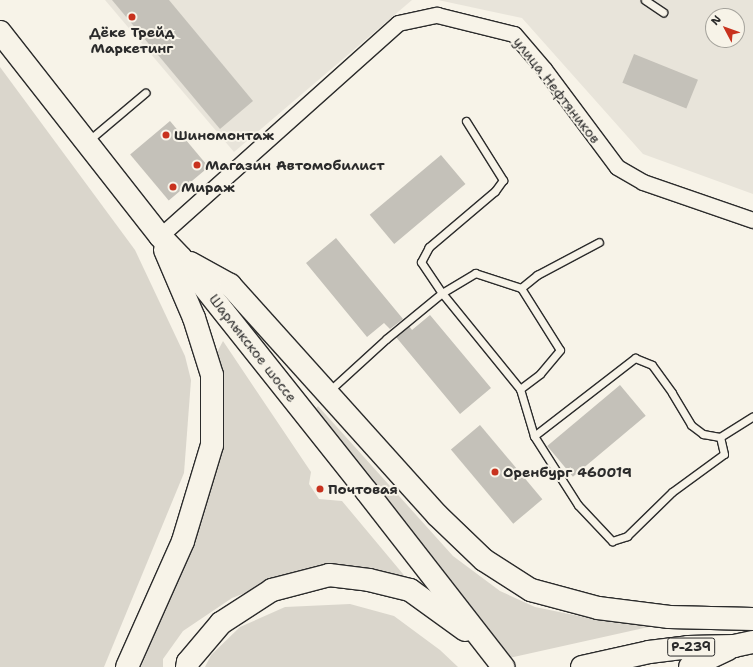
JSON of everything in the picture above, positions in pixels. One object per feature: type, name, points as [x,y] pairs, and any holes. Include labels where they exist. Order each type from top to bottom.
[{"type":"main road","name":"Шарлыкское шоссе","points":[[0,32],[160,236],[181,258],[503,667]]},
{"type":"main road","points":[[126,667],[183,541],[212,445],[212,374],[194,318],[160,236]]},
{"type":"main road","points":[[181,258],[230,285],[327,394],[460,538],[484,560],[531,590],[598,608],[669,617],[753,619]]},
{"type":"main road","points":[[187,667],[188,662],[220,623],[272,590],[329,575],[369,580],[410,590],[488,648]]},
{"type":"main road","name":"Р-239","points":[[582,667],[649,652],[688,647],[744,644]]},
{"type":"main road","name":"Р-239","points":[[690,667],[744,644]]},
{"type":"street","name":"улица Нефтяников","points":[[160,236],[398,23],[437,15],[514,34],[544,69],[617,167],[643,182],[753,220]]},
{"type":"lane","points":[[646,0],[663,12]]},
{"type":"lane","points":[[86,143],[145,93]]},
{"type":"lane","points":[[466,121],[503,180],[495,191],[430,247],[420,262],[442,293],[520,389],[534,436],[578,505],[612,541],[627,536],[672,492],[724,454],[720,437]]},
{"type":"lane","points":[[521,288],[537,274],[599,242]]},
{"type":"lane","points":[[327,394],[386,339],[442,293],[475,273],[521,288],[560,350],[540,374],[520,389]]},
{"type":"lane","points":[[534,436],[635,358],[652,365],[672,392],[691,425],[703,434],[720,437],[753,416]]},
{"type":"shaded area","points":[[105,0],[412,0],[234,152]]},
{"type":"shaded area","points":[[438,0],[753,0],[753,194],[643,154],[522,18]]},
{"type":"shaded area","points":[[0,67],[135,250],[185,356],[191,380],[184,473],[104,667],[0,667]]},
{"type":"shaded area","points":[[223,341],[311,472],[309,484],[319,499],[342,501],[408,580],[304,570],[232,598],[183,631],[163,659],[163,667],[141,667],[196,531],[214,358]]},
{"type":"shaded area","points":[[318,406],[453,556],[500,591],[535,607],[603,621],[671,622],[505,659],[314,411]]},
{"type":"shaded area","points":[[350,604],[394,616],[440,650],[458,667],[205,667],[211,655],[240,627],[285,607]]},
{"type":"building","points":[[112,0],[169,0],[253,101],[220,129]]},
{"type":"building","points":[[634,54],[698,80],[686,109],[622,83]]},
{"type":"building","points":[[170,121],[209,167],[169,200],[130,154]]},
{"type":"building","points":[[441,155],[465,184],[394,244],[370,215]]},
{"type":"building","points":[[336,238],[403,319],[390,329],[384,323],[367,337],[306,263]]},
{"type":"building","points":[[430,315],[491,388],[460,414],[396,337],[409,326],[412,330]]},
{"type":"building","points":[[620,385],[646,416],[573,477],[547,446]]},
{"type":"building","points":[[480,425],[542,499],[513,524],[451,449]]},
{"type":"place","name":"Дёке Трейд Маркетинг","points":[[132,17]]},
{"type":"place","name":"Шиномонтаж","points":[[166,135]]},
{"type":"place","name":"Магазин Автомобилист","points":[[197,165]]},
{"type":"place","name":"Мираж","points":[[173,187]]},
{"type":"place","name":"Оренбург 460019","points":[[495,472]]},
{"type":"place","name":"Почтовая","points":[[320,489]]}]
